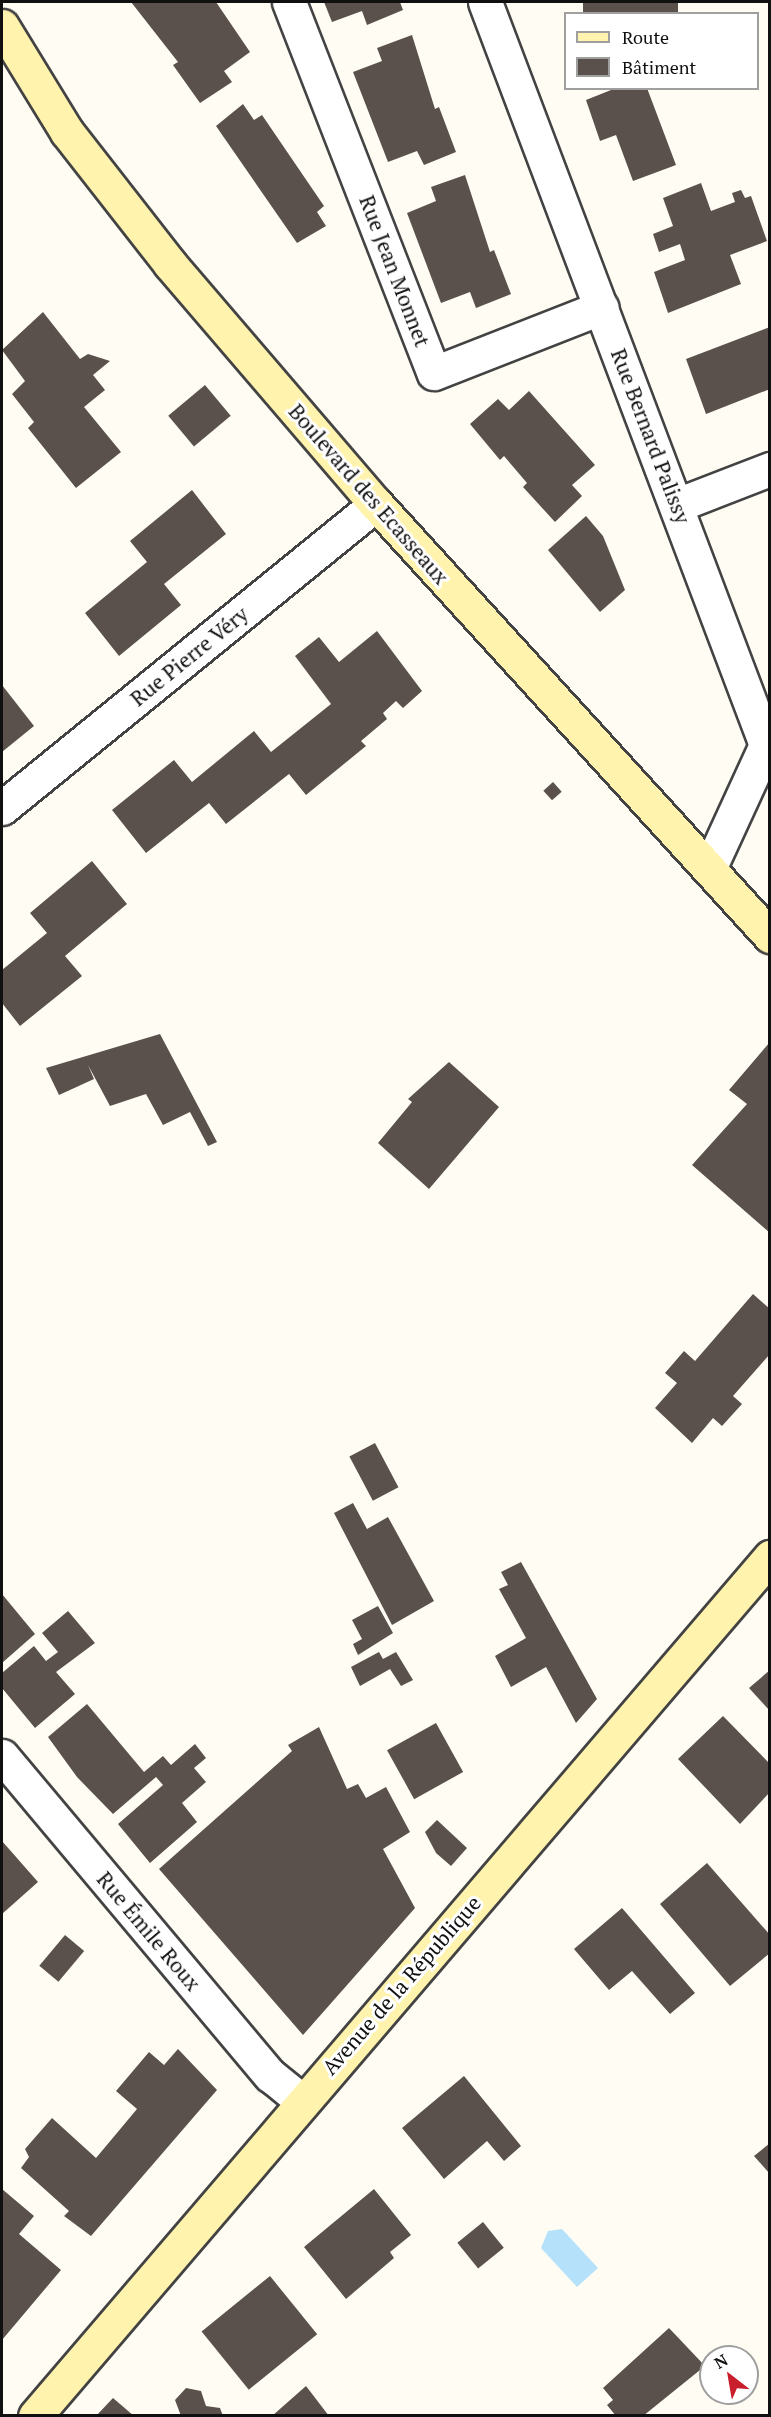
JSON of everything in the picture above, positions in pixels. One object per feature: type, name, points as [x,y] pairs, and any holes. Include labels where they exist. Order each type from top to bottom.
[{"type":"street","name":"Rue Jean Monnet","points":[[290,2],[434,373],[602,308]]},
{"type":"street","name":"Rue Bernard Palissy","points":[[484,2],[677,505],[766,745],[709,869]]},
{"type":"street","name":"Boulevard des Ecasseaux","points":[[2,26],[67,132],[170,264],[376,504],[770,936]]},
{"type":"street","points":[[677,505],[770,469]]},
{"type":"street","name":"Rue Pierre Véry","points":[[2,808],[376,504]]},
{"type":"street","name":"Avenue de la République","points":[[35,2415],[769,1559]]},
{"type":"street","name":"Rue Émile Roux","points":[[2,1756],[270,2075],[302,2101]]},
{"type":"water","points":[[562,2229],[598,2268],[577,2287],[541,2248],[548,2231]]},
{"type":"building","points":[[131,2],[216,2],[250,52],[224,71],[232,82],[200,103],[173,65],[178,62]]},
{"type":"building","points":[[324,2],[400,2],[403,10],[367,25],[362,11],[332,22]]},
{"type":"building","points":[[583,2],[678,2],[678,12],[583,12]]},
{"type":"building","points":[[412,35],[435,109],[439,107],[456,152],[424,165],[417,151],[388,162],[353,72],[382,61],[377,48]]},
{"type":"building","points":[[611,90],[648,90],[676,165],[633,181],[616,135],[600,141],[586,100]]},
{"type":"building","points":[[243,104],[254,120],[262,115],[324,206],[317,212],[326,226],[297,243],[216,126]]},
{"type":"building","points":[[465,175],[490,252],[494,250],[511,294],[476,308],[470,292],[441,303],[407,213],[436,201],[431,187]]},
{"type":"building","points":[[701,183],[711,211],[735,202],[732,193],[741,190],[745,198],[751,196],[767,241],[730,255],[741,284],[668,313],[654,272],[685,260],[680,244],[659,252],[653,234],[673,226],[663,198]]},
{"type":"building","points":[[43,312],[80,359],[88,354],[110,361],[93,375],[105,390],[84,407],[121,452],[76,488],[28,428],[34,422],[12,394],[25,381],[2,350]]},
{"type":"building","points":[[770,327],[770,389],[706,414],[686,359]]},
{"type":"building","points":[[205,385],[231,416],[194,446],[168,416]]},
{"type":"building","points":[[529,391],[595,465],[572,485],[582,496],[555,522],[523,487],[527,483],[504,456],[500,460],[470,424],[498,399],[509,410]]},
{"type":"building","points":[[192,490],[226,534],[164,584],[181,605],[119,656],[85,613],[147,562],[130,541]]},
{"type":"building","points":[[586,516],[603,536],[625,590],[600,612],[548,550]]},
{"type":"building","points":[[377,631],[422,691],[403,708],[396,701],[383,713],[387,719],[361,741],[366,746],[306,795],[289,774],[226,824],[209,803],[146,853],[112,810],[174,760],[192,782],[254,731],[271,752],[331,704],[295,656],[319,637],[339,662]]},
{"type":"building","points":[[2,685],[34,726],[2,752]]},
{"type":"building","points":[[553,782],[562,792],[552,800],[543,791]]},
{"type":"building","points":[[92,861],[127,904],[65,956],[82,976],[20,1026],[2,1003],[2,970],[47,933],[30,913]]},
{"type":"building","points":[[160,1034],[217,1142],[208,1146],[190,1112],[163,1125],[146,1094],[110,1106],[88,1065],[94,1079],[59,1095],[46,1068]]},
{"type":"building","points":[[770,1042],[770,1233],[692,1165],[747,1104],[729,1090]]},
{"type":"building","points":[[449,1062],[499,1107],[429,1189],[378,1143],[412,1102],[408,1099]]},
{"type":"building","points":[[753,1294],[770,1309],[770,1354],[733,1396],[742,1404],[722,1426],[713,1418],[692,1443],[655,1408],[677,1383],[665,1373],[684,1351],[695,1361]]},
{"type":"building","points":[[375,1443],[398,1487],[373,1501],[349,1457]]},
{"type":"building","points":[[353,1503],[367,1529],[388,1517],[434,1601],[392,1625],[334,1513]]},
{"type":"building","points":[[521,1562],[597,1699],[576,1723],[546,1667],[511,1687],[495,1656],[526,1638],[499,1589],[508,1585],[501,1572]]},
{"type":"building","points":[[2,1594],[35,1634],[2,1663]]},
{"type":"building","points":[[378,1606],[393,1633],[358,1655],[353,1644],[362,1639],[352,1620]]},
{"type":"building","points":[[68,1611],[95,1643],[56,1672],[75,1694],[35,1728],[2,1688],[2,1673],[34,1646],[46,1661],[58,1652],[42,1633]]},
{"type":"building","points":[[379,1652],[383,1659],[396,1652],[413,1680],[401,1686],[390,1669],[360,1686],[351,1667]]},
{"type":"building","points":[[770,1670],[770,1711],[749,1688]]},
{"type":"building","points":[[87,1704],[144,1772],[163,1756],[171,1765],[195,1744],[206,1758],[194,1768],[206,1782],[182,1803],[197,1822],[150,1863],[118,1824],[163,1785],[156,1777],[113,1814],[77,1777],[48,1737]]},
{"type":"building","points":[[723,1716],[770,1764],[770,1792],[740,1824],[678,1759]]},
{"type":"building","points":[[436,1723],[463,1772],[414,1799],[387,1750]]},
{"type":"building","points":[[319,1727],[347,1789],[358,1784],[366,1798],[386,1787],[410,1832],[383,1849],[415,1908],[303,2035],[159,1869],[292,1751],[288,1745]]},
{"type":"building","points":[[437,1820],[467,1848],[451,1866],[436,1853],[425,1832]]},
{"type":"building","points":[[2,1841],[38,1882],[2,1914]]},
{"type":"building","points":[[707,1863],[770,1935],[770,1953],[730,1986],[660,1904]]},
{"type":"building","points":[[622,1908],[695,1993],[670,2014],[632,1971],[609,1990],[574,1949]]},
{"type":"building","points":[[65,1935],[84,1951],[58,1982],[39,1966]]},
{"type":"building","points":[[178,2049],[217,2090],[91,2236],[64,2216],[69,2211],[21,2168],[29,2157],[25,2149],[52,2118],[96,2158],[137,2109],[116,2091],[149,2052],[164,2065]]},
{"type":"building","points":[[464,2076],[521,2146],[504,2161],[487,2141],[444,2179],[402,2128]]},
{"type":"building","points":[[770,2143],[770,2174],[754,2156]]},
{"type":"building","points":[[2,2189],[34,2216],[19,2234],[61,2270],[2,2340]]},
{"type":"building","points":[[374,2189],[411,2235],[390,2252],[394,2258],[346,2299],[304,2247]]},
{"type":"building","points":[[483,2222],[504,2248],[478,2268],[457,2243]]},
{"type":"building","points":[[270,2276],[317,2334],[249,2390],[202,2331]]},
{"type":"building","points":[[669,2328],[699,2360],[699,2371],[643,2416],[616,2416],[607,2405],[613,2400],[603,2388]]},
{"type":"building","points":[[306,2386],[329,2416],[272,2416]]},
{"type":"building","points":[[186,2388],[201,2391],[206,2406],[220,2408],[223,2416],[181,2416],[175,2400]]},
{"type":"building","points":[[113,2398],[134,2416],[96,2416]]}]
